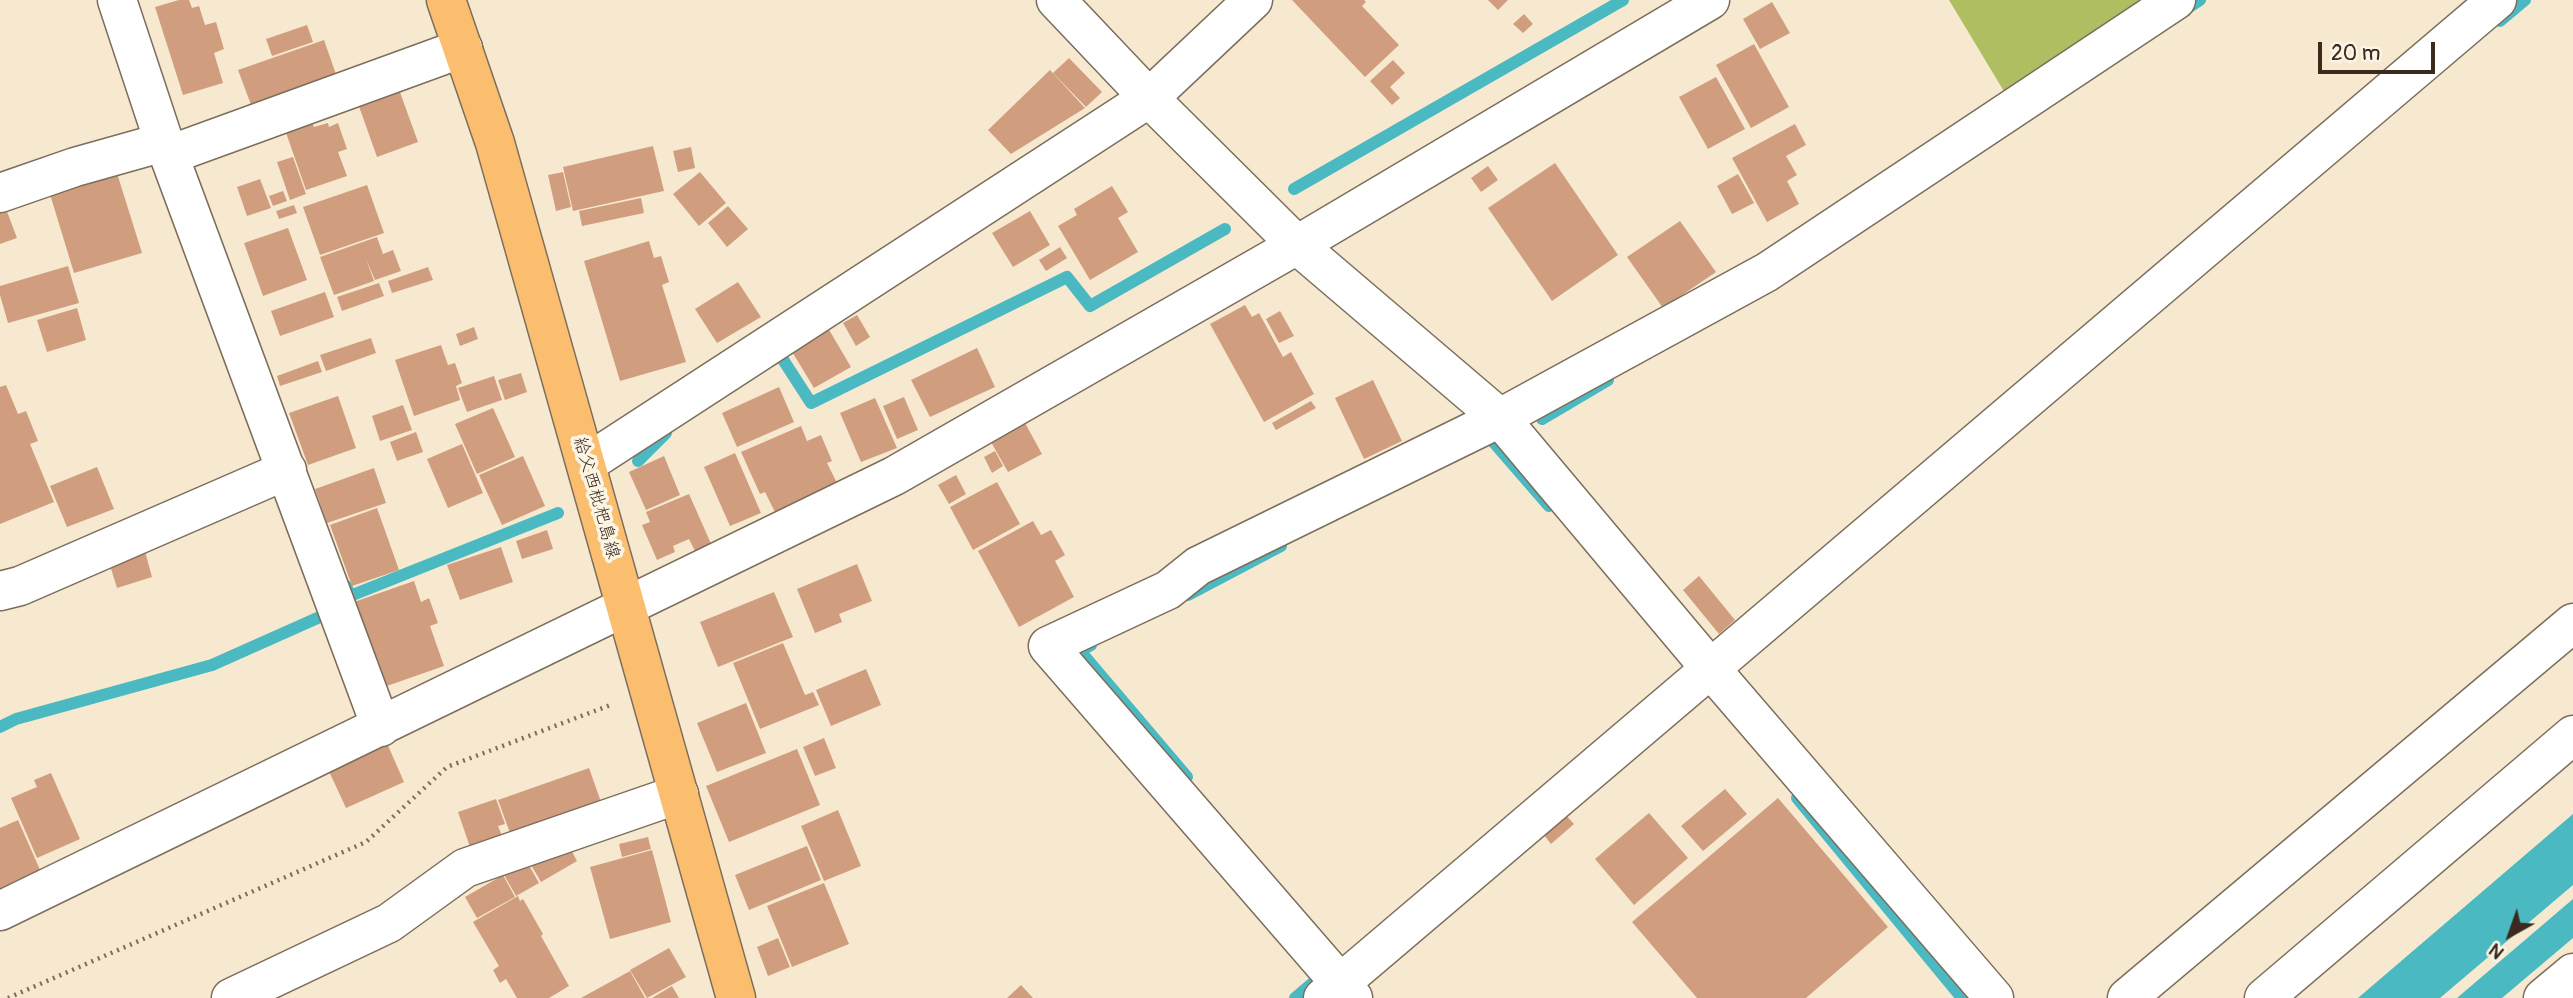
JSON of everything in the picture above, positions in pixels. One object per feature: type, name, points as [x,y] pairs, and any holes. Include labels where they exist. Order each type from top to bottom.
[{"type":"main road","name":"給父西枇杷島線","points":[[446,0],[495,143],[736,998]]},
{"type":"street","points":[[117,0],[167,148],[381,727]]},
{"type":"street","points":[[1056,0],[1149,98],[1297,245],[1500,418],[1710,668],[1994,998]]},
{"type":"street","points":[[586,464],[1149,98],[1253,0]]},
{"type":"street","points":[[0,911],[894,476],[1297,245],[1710,0]]},
{"type":"street","points":[[2176,0],[1767,272],[1500,418],[1198,566],[1168,590],[1048,646],[1339,993],[1710,668],[2497,0]]},
{"type":"street","points":[[0,193],[75,167],[167,148],[463,48]]},
{"type":"street","points":[[0,590],[20,586],[287,470]]},
{"type":"street","points":[[2127,998],[2573,623]]},
{"type":"street","points":[[2264,998],[2573,735]]},
{"type":"street","points":[[231,998],[388,923],[465,868],[679,794]]},
{"type":"street","points":[[2543,998],[2573,973]]},
{"type":"path","points":[[8,998],[366,842],[447,767],[650,690]]},
{"type":"green space","points":[[1949,0],[2147,0],[2005,93]]},
{"type":"water","points":[[2573,814],[2573,885],[2440,998],[2358,998]]},
{"type":"water","points":[[2573,899],[2573,938],[2502,998],[2457,998]]},
{"type":"building","points":[[189,0],[192,8],[199,6],[205,25],[216,22],[224,49],[214,53],[223,83],[183,95],[155,7]]},
{"type":"building","points":[[1292,0],[1364,0],[1366,2],[1362,6],[1399,45],[1365,77]]},
{"type":"building","points":[[1488,0],[1508,0],[1498,10]]},
{"type":"building","points":[[1772,2],[1790,33],[1760,49],[1743,19]]},
{"type":"building","points":[[1524,14],[1533,24],[1523,33],[1513,24]]},
{"type":"building","points":[[307,25],[313,42],[272,56],[266,39]]},
{"type":"building","points":[[324,40],[338,80],[253,110],[238,70]]},
{"type":"building","points":[[1754,44],[1789,107],[1751,128],[1716,65]]},
{"type":"building","points":[[1069,58],[1102,92],[1086,107],[1053,73]]},
{"type":"building","points":[[1393,60],[1405,73],[1390,87],[1400,98],[1392,105],[1370,81]]},
{"type":"building","points":[[1050,70],[1085,108],[1011,154],[988,130]]},
{"type":"building","points":[[1716,77],[1745,129],[1708,149],[1679,97]]},
{"type":"building","points":[[397,84],[418,142],[377,157],[356,98]]},
{"type":"building","points":[[310,117],[314,127],[328,123],[329,127],[338,123],[347,149],[338,152],[347,176],[306,190],[284,127]]},
{"type":"building","points":[[1795,124],[1806,145],[1786,156],[1797,175],[1787,181],[1799,204],[1767,222],[1732,158]]},
{"type":"building","points":[[653,146],[664,191],[573,211],[563,167]]},
{"type":"building","points":[[691,147],[695,168],[678,172],[673,151]]},
{"type":"building","points":[[293,157],[306,194],[290,200],[277,162]]},
{"type":"building","points":[[1555,163],[1618,255],[1552,301],[1488,208]]},
{"type":"building","points":[[1488,166],[1498,180],[1481,192],[1471,178]]},
{"type":"building","points":[[116,170],[142,253],[74,273],[49,191]]},
{"type":"building","points":[[563,172],[571,207],[556,211],[548,175]]},
{"type":"building","points":[[700,172],[726,203],[699,226],[673,194]]},
{"type":"building","points":[[1738,174],[1754,203],[1732,214],[1717,186]]},
{"type":"building","points":[[260,179],[271,208],[247,216],[237,187]]},
{"type":"building","points":[[367,185],[384,233],[320,255],[303,207]]},
{"type":"building","points":[[1112,186],[1128,212],[1118,218],[1138,252],[1090,280],[1058,226],[1077,215],[1074,209]]},
{"type":"building","points":[[283,191],[287,201],[273,206],[269,196]]},
{"type":"building","points":[[641,198],[644,213],[582,226],[579,211]]},
{"type":"building","points":[[3,201],[17,238],[0,244],[0,202]]},
{"type":"building","points":[[294,205],[297,213],[279,219],[276,211]]},
{"type":"building","points":[[728,206],[748,229],[727,247],[708,223]]},
{"type":"building","points":[[1030,211],[1050,245],[1013,267],[992,233]]},
{"type":"building","points":[[1680,221],[1716,272],[1663,308],[1627,257]]},
{"type":"building","points":[[288,228],[307,280],[263,296],[244,243]]},
{"type":"building","points":[[377,237],[383,254],[393,250],[401,271],[375,280],[366,259],[374,281],[334,295],[320,257]]},
{"type":"building","points":[[649,241],[654,258],[661,256],[669,282],[662,285],[686,362],[620,381],[584,261]]},
{"type":"building","points":[[1060,247],[1067,258],[1046,271],[1039,260]]},
{"type":"building","points":[[68,266],[79,303],[8,323],[0,286]]},
{"type":"building","points":[[428,267],[433,280],[392,293],[388,281]]},
{"type":"building","points":[[738,282],[761,317],[717,343],[695,309]]},
{"type":"building","points":[[379,283],[384,296],[342,311],[337,297]]},
{"type":"building","points":[[325,292],[334,317],[280,336],[271,311]]},
{"type":"building","points":[[1245,305],[1252,317],[1259,313],[1283,357],[1291,352],[1314,394],[1264,422],[1210,324]]},
{"type":"building","points":[[77,308],[86,340],[47,352],[37,320]]},
{"type":"building","points":[[1280,311],[1294,336],[1279,343],[1266,319]]},
{"type":"building","points":[[857,315],[870,337],[856,346],[843,323]]},
{"type":"building","points":[[474,327],[478,339],[460,346],[456,334]]},
{"type":"building","points":[[828,328],[851,367],[814,388],[791,350]]},
{"type":"building","points":[[371,338],[376,353],[326,371],[320,355]]},
{"type":"building","points":[[441,345],[448,365],[455,363],[462,383],[456,386],[460,400],[414,416],[395,360]]},
{"type":"building","points":[[977,348],[995,387],[930,417],[911,380]]},
{"type":"building","points":[[318,361],[322,372],[280,386],[277,376]]},
{"type":"building","points":[[521,373],[527,392],[505,400],[498,380]]},
{"type":"building","points":[[494,376],[502,400],[467,412],[458,388]]},
{"type":"building","points":[[1373,380],[1402,441],[1364,459],[1335,398]]},
{"type":"building","points":[[6,385],[18,414],[26,411],[38,441],[30,444],[54,502],[0,524],[0,387]]},
{"type":"building","points":[[779,387],[794,422],[737,447],[722,413]]},
{"type":"building","points":[[338,396],[356,448],[308,465],[289,413]]},
{"type":"building","points":[[904,397],[918,430],[897,439],[883,406]]},
{"type":"building","points":[[875,398],[897,448],[861,462],[840,413]]},
{"type":"building","points":[[1311,401],[1316,408],[1276,430],[1272,423]]},
{"type":"building","points":[[403,405],[412,430],[380,441],[372,416]]},
{"type":"building","points":[[493,408],[515,457],[477,474],[455,424]]},
{"type":"building","points":[[1025,423],[1042,454],[1008,472],[991,442]]},
{"type":"building","points":[[801,426],[807,441],[821,435],[832,461],[827,463],[839,487],[776,514],[765,492],[760,494],[741,452]]},
{"type":"building","points":[[416,432],[423,452],[397,461],[390,442]]},
{"type":"building","points":[[462,444],[483,493],[448,508],[427,459]]},
{"type":"building","points":[[995,451],[1003,466],[992,473],[984,457]]},
{"type":"building","points":[[735,453],[761,513],[730,526],[704,467]]},
{"type":"building","points":[[523,456],[545,506],[502,525],[479,475]]},
{"type":"building","points":[[664,456],[680,495],[646,510],[629,472]]},
{"type":"building","points":[[97,467],[114,509],[67,527],[50,486]]},
{"type":"building","points":[[374,468],[386,503],[327,523],[315,489]]},
{"type":"building","points":[[956,475],[966,494],[949,504],[938,485]]},
{"type":"building","points":[[997,482],[1020,524],[973,550],[950,507]]},
{"type":"building","points":[[689,494],[712,546],[696,553],[689,539],[673,546],[675,552],[657,560],[642,525],[650,522],[646,512]]},
{"type":"building","points":[[377,508],[399,570],[352,586],[330,525]]},
{"type":"building","points":[[1033,521],[1041,535],[1051,530],[1065,555],[1055,561],[1074,597],[1019,627],[978,551]]},
{"type":"building","points":[[547,530],[553,549],[522,559],[516,541]]},
{"type":"building","points":[[501,547],[513,582],[460,600],[447,565]]},
{"type":"building","points":[[144,548],[152,577],[117,588],[108,559]]},
{"type":"building","points":[[857,564],[872,601],[839,614],[842,622],[815,633],[797,589]]},
{"type":"building","points":[[1699,576],[1735,620],[1719,634],[1683,590]]},
{"type":"building","points":[[414,581],[421,602],[429,598],[438,623],[430,626],[444,666],[384,687],[354,602]]},
{"type":"building","points":[[774,592],[793,637],[718,667],[700,622]]},
{"type":"building","points":[[783,643],[805,695],[813,692],[819,705],[760,729],[733,663]]},
{"type":"building","points":[[866,669],[881,705],[831,726],[816,690]]},
{"type":"building","points":[[746,703],[766,753],[717,772],[697,723]]},
{"type":"building","points":[[824,738],[836,768],[815,776],[803,747]]},
{"type":"building","points":[[386,741],[404,782],[346,808],[327,767]]},
{"type":"building","points":[[797,749],[820,805],[729,842],[706,786]]},
{"type":"building","points":[[589,768],[601,802],[510,833],[498,800]]},
{"type":"building","points":[[51,773],[80,839],[37,858],[11,798],[37,787],[34,780]]},
{"type":"building","points":[[1725,789],[1747,814],[1703,851],[1681,826]]},
{"type":"building","points":[[1778,798],[1888,927],[1806,998],[1697,998],[1632,922]]},
{"type":"building","points":[[496,799],[505,824],[498,826],[502,836],[470,847],[458,812]]},
{"type":"building","points":[[838,810],[861,866],[824,881],[801,826]]},
{"type":"building","points":[[1563,812],[1574,824],[1551,844],[1540,830]]},
{"type":"building","points":[[1649,813],[1688,858],[1634,905],[1595,859]]},
{"type":"building","points":[[18,820],[41,872],[0,890],[0,828]]},
{"type":"building","points":[[648,837],[651,849],[622,857],[619,844]]},
{"type":"building","points":[[568,844],[577,861],[541,882],[531,865]]},
{"type":"building","points":[[807,846],[821,880],[749,910],[735,875]]},
{"type":"building","points":[[652,850],[671,922],[610,939],[590,867]]},
{"type":"building","points":[[526,860],[539,883],[516,896],[503,873]]},
{"type":"building","points":[[503,875],[515,897],[477,918],[465,897]]},
{"type":"building","points":[[824,883],[849,944],[792,967],[767,906]]},
{"type":"building","points":[[518,896],[520,901],[523,899],[543,934],[541,936],[569,986],[549,998],[517,998],[506,979],[500,983],[493,970],[499,966],[473,922]]},
{"type":"building","points":[[778,938],[790,967],[768,976],[757,947]]},
{"type":"building","points":[[669,948],[686,977],[647,998],[630,970]]},
{"type":"building","points":[[630,971],[645,998],[581,998]]},
{"type":"building","points":[[1021,985],[1033,998],[1007,998]]},
{"type":"building","points":[[672,986],[679,998],[652,998]]},
{"type":"waterway","points":[[1294,189],[1623,0]]},
{"type":"waterway","points":[[2180,13],[2200,0]]},
{"type":"waterway","points":[[2500,21],[2525,0]]},
{"type":"waterway","points":[[771,361],[780,355],[811,403],[1067,277],[1090,306],[1225,229]]},
{"type":"waterway","points":[[1542,419],[1608,380]]},
{"type":"waterway","points":[[638,461],[666,433]]},
{"type":"waterway","points":[[1483,441],[1490,438],[1549,506]]},
{"type":"waterway","points":[[346,586],[350,596],[558,513]]},
{"type":"waterway","points":[[1188,595],[1281,546]]},
{"type":"waterway","points":[[0,727],[16,719],[212,665],[322,616]]},
{"type":"waterway","points":[[1091,645],[1080,651],[1187,777]]},
{"type":"waterway","points":[[1797,798],[1962,998]]},
{"type":"waterway","points":[[1295,998],[1315,981]]}]
